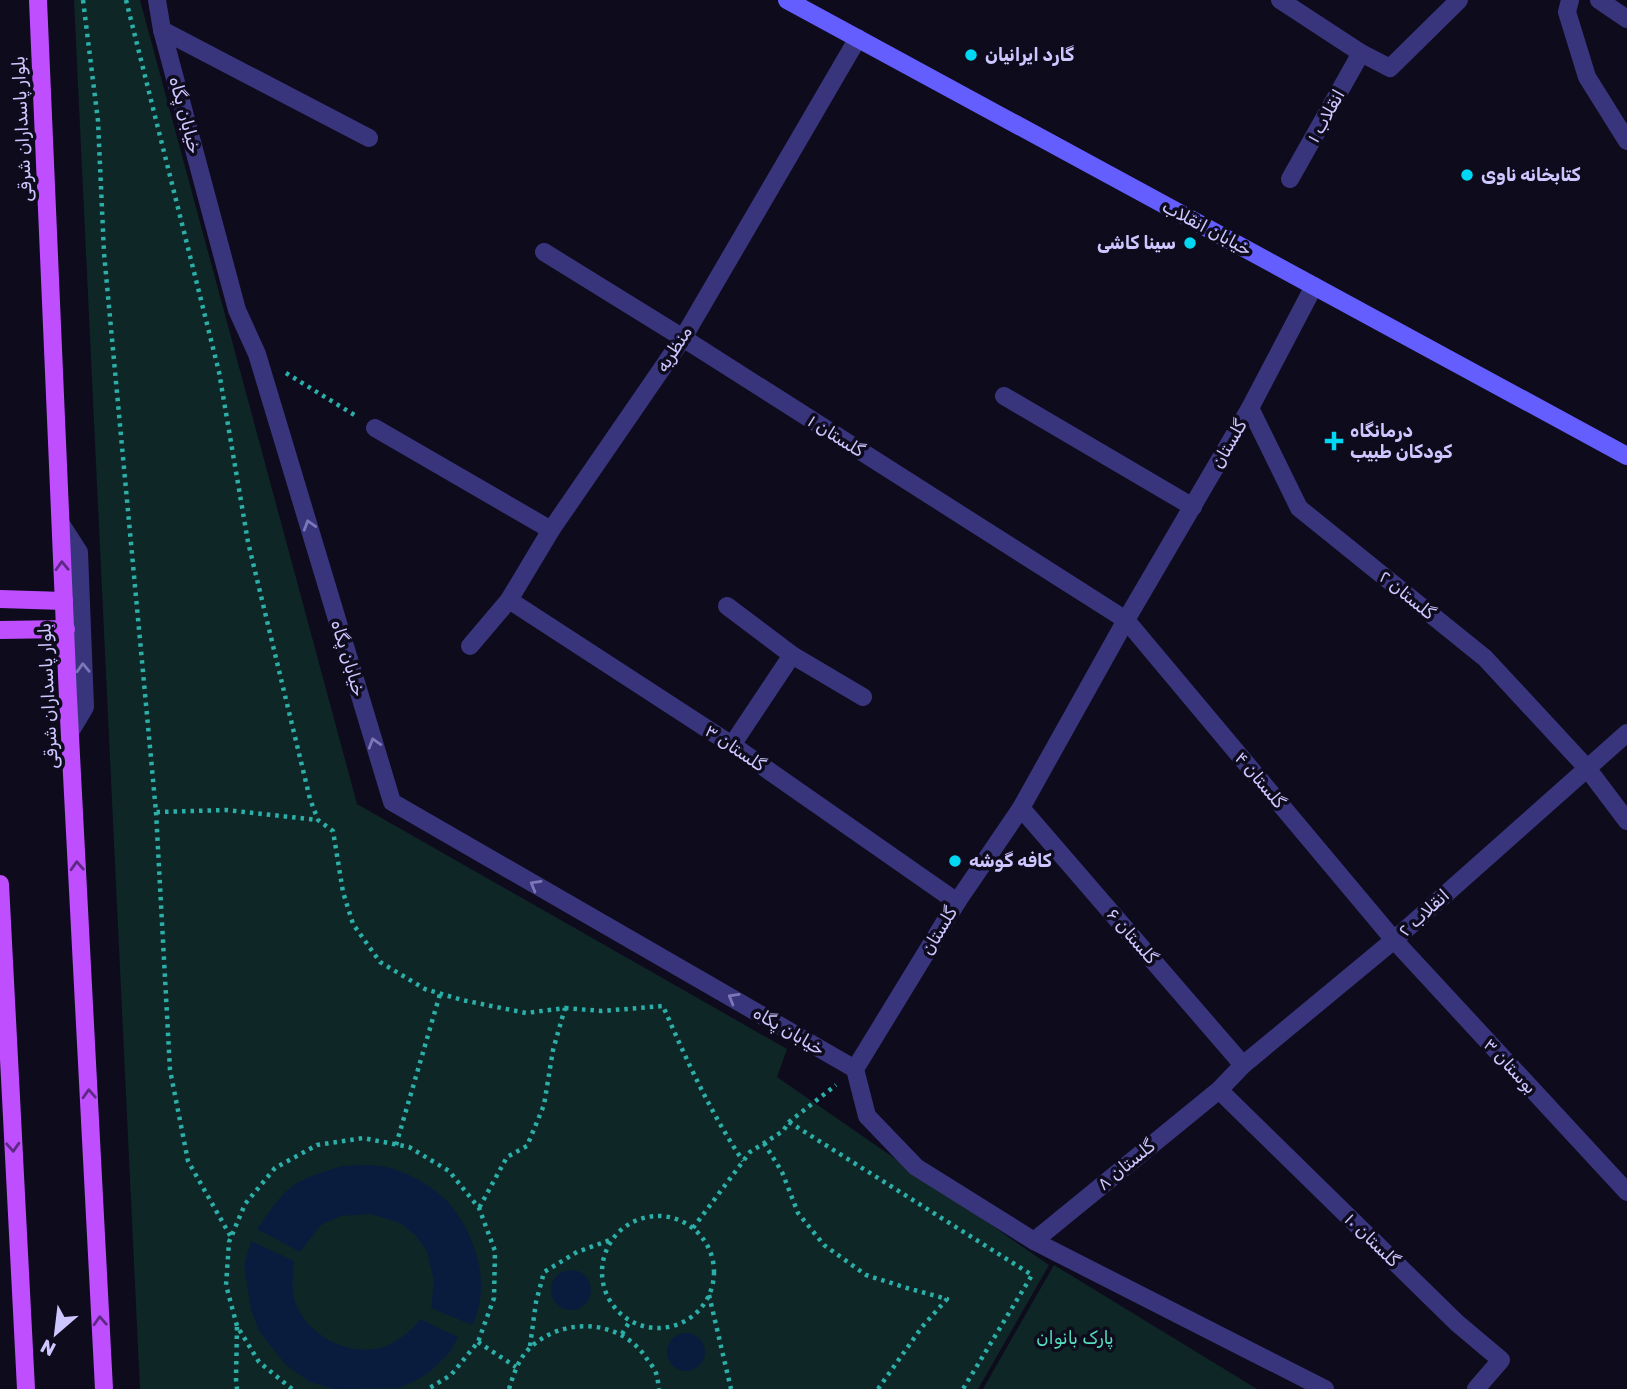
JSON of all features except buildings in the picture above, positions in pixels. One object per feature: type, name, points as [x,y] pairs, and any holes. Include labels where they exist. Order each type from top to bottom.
[{"type":"main road","name":"بلوار پاسداران شرقی","points":[[38,0],[70,732],[104,1389]]},
{"type":"main road","name":"خیابان انقلاب","points":[[787,0],[1627,456]]},
{"type":"main road","points":[[0,599],[64,601]]},
{"type":"main road","points":[[0,630],[66,629]]},
{"type":"main road","points":[[0,884],[26,1389]]},
{"type":"street","name":"خیابان پگاه","points":[[157,0],[162,30],[237,310],[257,354],[392,802],[856,1069]]},
{"type":"street","points":[[1280,0],[1390,68],[1459,0]]},
{"type":"street","points":[[1570,0],[1567,12],[1587,76],[1627,141]]},
{"type":"street","points":[[1599,0],[1627,19]]},
{"type":"street","points":[[162,30],[369,138]]},
{"type":"street","name":"منظریه","points":[[470,646],[509,600],[551,530],[683,338],[858,38]]},
{"type":"street","name":"انقلاب ۱","points":[[1290,180],[1362,53]]},
{"type":"street","name":"گلستان ۱","points":[[544,252],[1126,621]]},
{"type":"street","name":"گلستان","points":[[856,1069],[957,902],[1021,808],[1250,408],[1314,286]]},
{"type":"street","points":[[1004,396],[1193,507]]},
{"type":"street","name":"گلستان ۲","points":[[1250,408],[1299,508],[1485,658],[1587,768],[1627,821]]},
{"type":"street","points":[[374,428],[551,530]]},
{"type":"street","points":[[61,524],[79,552],[85,707],[70,732]]},
{"type":"street","name":"گلستان ۳","points":[[509,600],[732,745],[957,902]]},
{"type":"street","points":[[727,606],[792,655],[863,698]]},
{"type":"street","name":"گلستان ۴","points":[[1126,621],[1394,940]]},
{"type":"street","points":[[732,745],[792,655]]},
{"type":"street","name":"انقلاب ۲","points":[[1219,1090],[1243,1065],[1394,940],[1627,733]]},
{"type":"street","name":"گلستان ۶","points":[[1021,808],[1243,1065]]},
{"type":"street","name":"بوستان ۳","points":[[1394,940],[1627,1192]]},
{"type":"street","points":[[856,1069],[867,1116],[916,1167],[1034,1241],[1325,1389]]},
{"type":"street","name":"گلستان ۸","points":[[1034,1241],[1219,1090]]},
{"type":"street","name":"گلستان ۱۰","points":[[1219,1090],[1457,1323],[1501,1360],[1476,1389]]},
{"type":"path","points":[[83,0],[99,121],[104,253],[156,812],[170,1070],[188,1161],[231,1237]]},
{"type":"path","points":[[125,0],[216,362],[248,542],[310,799],[318,820],[332,831],[343,892],[353,924],[380,962],[425,989],[462,1000],[526,1013],[565,1008],[602,1011],[663,1006],[688,1063],[725,1134],[743,1161]]},
{"type":"path","points":[[257,354],[374,428]]},
{"type":"path","points":[[156,812],[226,810],[318,820]]},
{"type":"path","points":[[396,1145],[440,994]]},
{"type":"path","points":[[479,1208],[507,1157],[527,1146],[544,1105],[553,1050],[565,1008]]},
{"type":"path","points":[[693,1227],[750,1152],[783,1131],[789,1122],[856,1069]]},
{"type":"path","points":[[789,1122],[1032,1275],[964,1389]]},
{"type":"path","points":[[237,1389],[237,1326],[226,1285],[229,1242],[245,1204],[275,1168],[317,1145],[363,1138],[409,1147],[449,1171],[479,1208],[495,1251],[494,1298],[478,1342],[450,1375],[428,1389]]},
{"type":"path","points":[[764,1143],[782,1172],[798,1213],[824,1245],[866,1275],[947,1299],[922,1327],[878,1389]]},
{"type":"path","points":[[658,1215],[677,1218],[693,1227],[706,1241],[713,1259],[714,1277],[709,1296],[699,1311],[684,1322],[666,1328],[648,1328],[630,1321],[615,1310],[605,1294],[601,1276],[603,1257],[610,1240],[623,1226],[640,1218],[658,1215]]},
{"type":"path","points":[[530,1347],[536,1303],[544,1272],[577,1252],[610,1240]]},
{"type":"path","points":[[709,1296],[731,1389]]},
{"type":"path","points":[[622,1334],[630,1321]]},
{"type":"path","points":[[237,1326],[259,1362],[292,1389]]},
{"type":"path","points":[[509,1389],[516,1367],[530,1347],[550,1333],[574,1326],[598,1326],[622,1334],[642,1350],[656,1372],[659,1389]]},
{"type":"path","points":[[478,1342],[516,1367]]},
{"type":"green space","points":[[74,0],[140,0],[357,804],[787,1049],[777,1077],[1049,1265],[978,1389],[140,1389]]},
{"type":"green space","name":"پارک بانوان","points":[[1054,1265],[1257,1389],[983,1389]]},
{"type":"water","points":[[342,1166],[393,1169],[418,1179],[446,1200],[465,1227],[478,1259],[481,1293],[472,1325],[431,1308],[434,1281],[427,1251],[416,1236],[400,1223],[371,1214],[340,1216],[321,1225],[300,1252],[257,1229],[279,1199],[294,1185],[311,1176]]},
{"type":"water","points":[[251,1241],[294,1261],[293,1288],[296,1304],[310,1326],[333,1342],[360,1350],[386,1346],[405,1335],[420,1319],[458,1337],[450,1352],[432,1370],[399,1388],[334,1389],[310,1382],[286,1365],[259,1331],[251,1309],[244,1266]]},
{"type":"water","points":[[571,1270],[579,1271],[585,1276],[590,1282],[590,1298],[585,1304],[579,1309],[571,1310],[563,1309],[557,1304],[552,1298],[551,1290],[552,1282],[557,1276],[563,1271]]},
{"type":"water","points":[[686,1333],[700,1338],[705,1352],[700,1366],[686,1371],[672,1366],[667,1352],[672,1338]]},
{"type":"place","name":"گارد ایرانیان","points":[[971,55]]},
{"type":"place","name":"کتابخانه ناوی","points":[[1467,175]]},
{"type":"place","name":"سینا کاشی","points":[[1190,243]]},
{"type":"place","name":"درمانگاه کودکان طبیب","points":[[1334,441]]},
{"type":"place","name":"کافه گوشه","points":[[955,861]]}]
